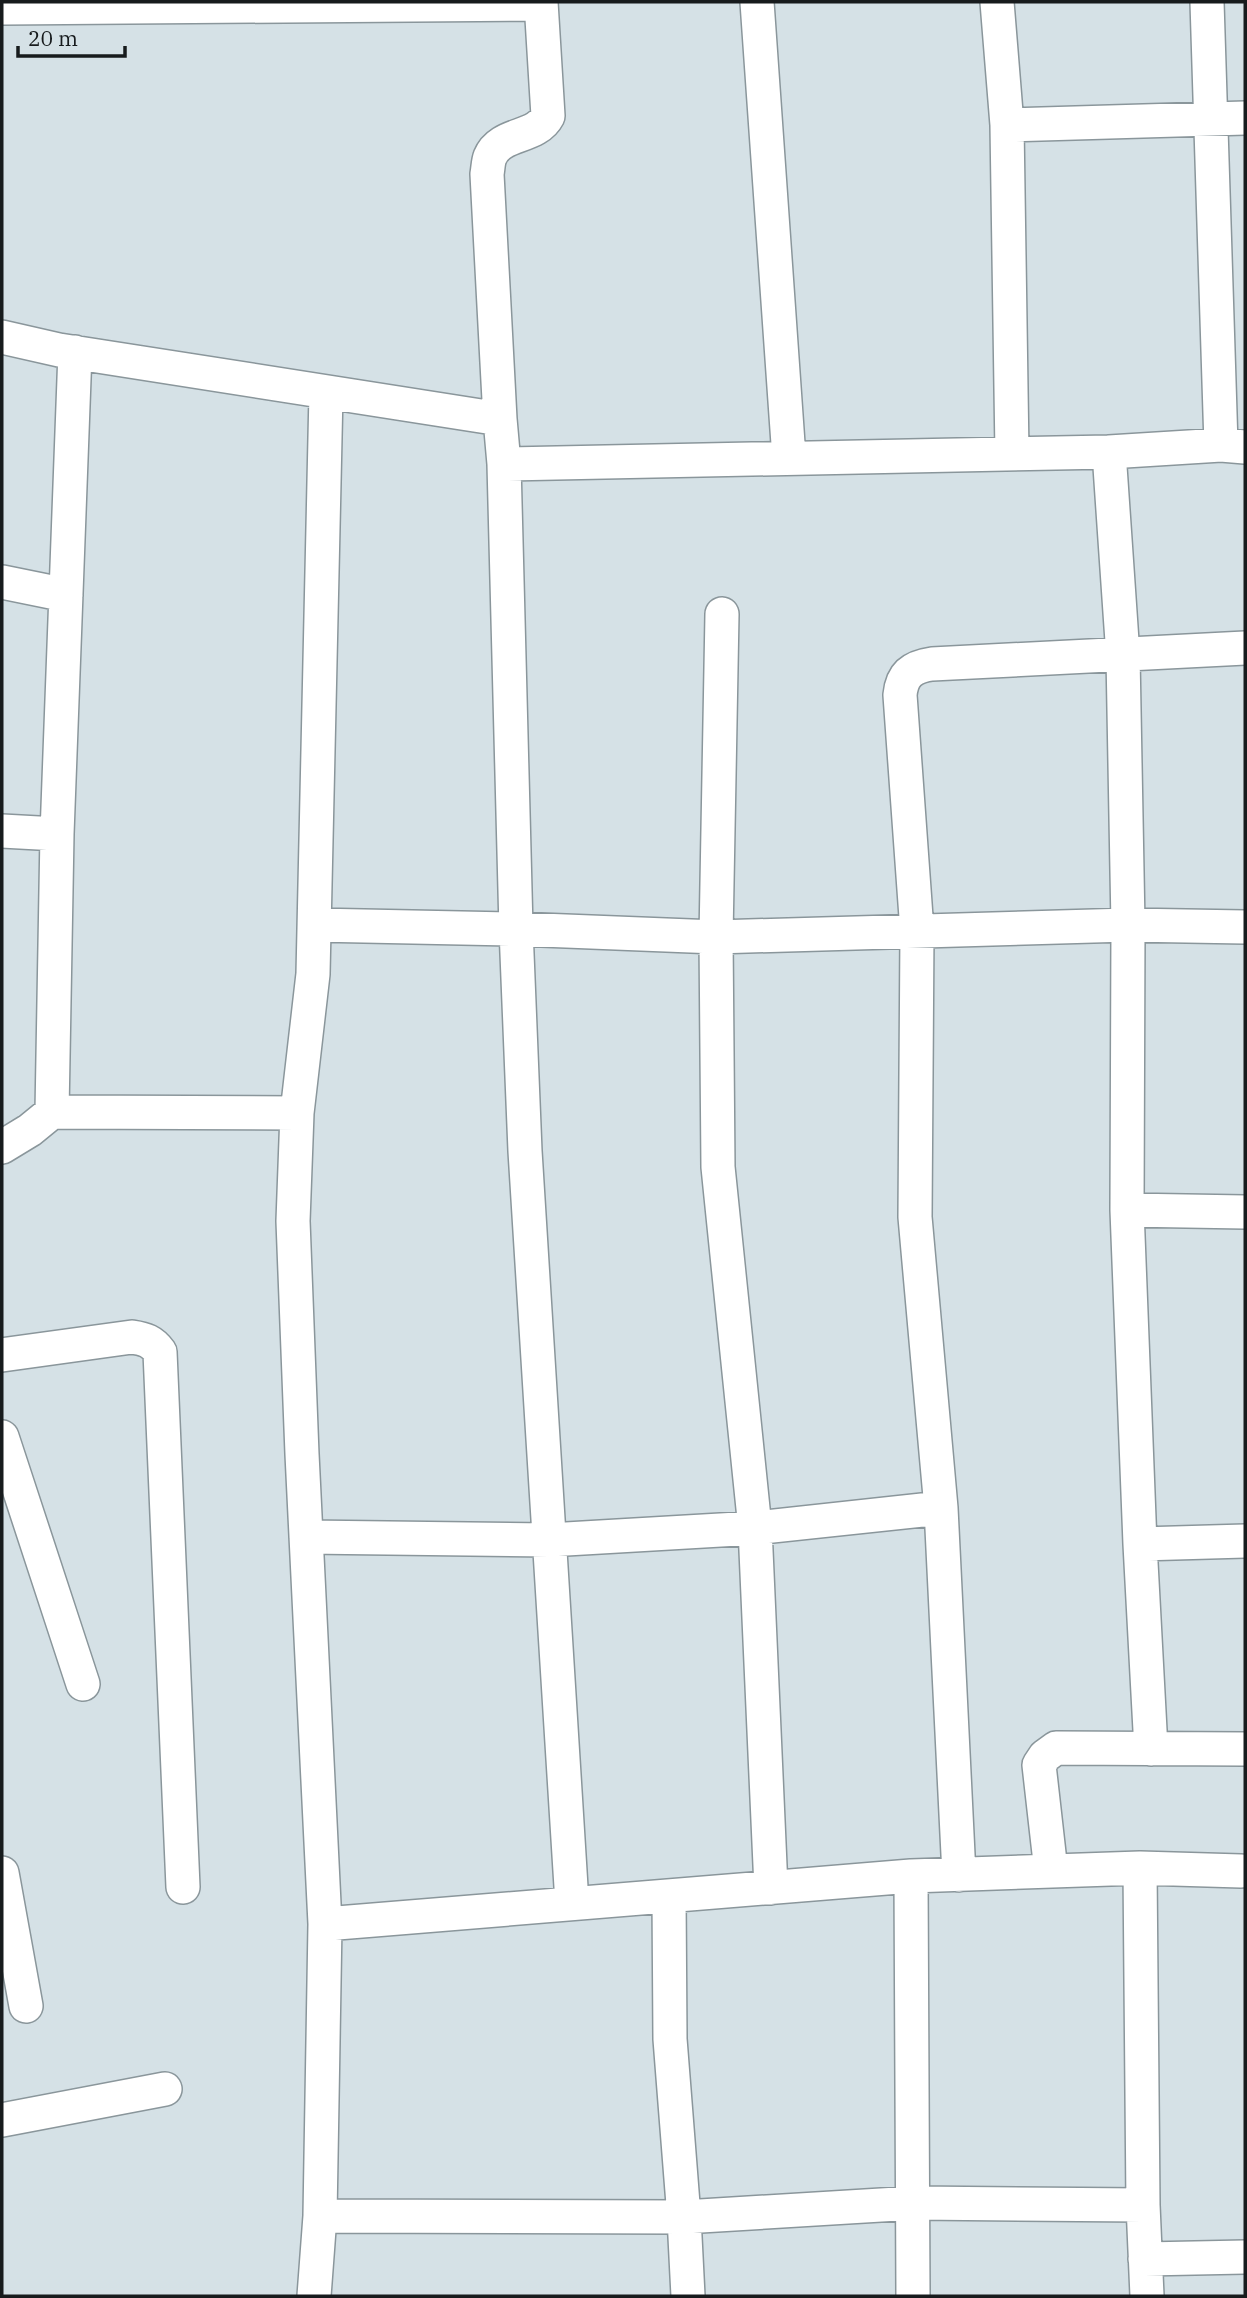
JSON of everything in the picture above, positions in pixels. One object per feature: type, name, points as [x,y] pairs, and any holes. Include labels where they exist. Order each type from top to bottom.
[{"type":"street","points":[[757,2],[789,458]]},
{"type":"street","points":[[997,2],[1007,125],[1012,454]]},
{"type":"street","points":[[504,464],[1109,452],[1233,446],[1209,120],[1207,2]]},
{"type":"street","points":[[2,8],[541,3],[548,117],[544,123],[496,148],[490,157],[487,174],[504,464],[516,929],[525,1152],[572,1903]]},
{"type":"street","points":[[1007,125],[1245,118]]},
{"type":"street","points":[[2,337],[75,352],[500,419]]},
{"type":"street","points":[[51,1112],[57,834],[75,352]]},
{"type":"street","points":[[314,2296],[320,2217],[326,1924],[293,1221],[297,1113],[313,974],[315,925],[326,393]]},
{"type":"street","points":[[1109,452],[1124,656],[1128,925],[1127,1210],[1151,1749]]},
{"type":"street","points":[[2,582],[66,595]]},
{"type":"street","points":[[722,614],[716,937],[718,1167],[755,1528],[771,1888]]},
{"type":"street","points":[[959,1875],[941,1508],[915,1217],[917,931],[900,695],[902,680],[910,670],[932,664],[1245,648]]},
{"type":"street","points":[[2,831],[57,834]]},
{"type":"street","points":[[315,925],[716,937],[1128,925],[1245,927]]},
{"type":"street","points":[[2,1147],[30,1130],[51,1112],[297,1113]]},
{"type":"street","points":[[1127,1210],[1245,1212]]},
{"type":"street","points":[[2,1355],[132,1337],[146,1339],[160,1352],[183,1887]]},
{"type":"street","points":[[2,1437],[83,1684]]},
{"type":"street","points":[[306,1537],[549,1540],[755,1528],[941,1508]]},
{"type":"street","points":[[1140,1544],[1245,1541]]},
{"type":"street","points":[[1051,1871],[1039,1765],[1045,1756],[1056,1748],[1245,1749]]},
{"type":"street","points":[[326,1924],[911,1876],[1140,1868],[1241,1871]]},
{"type":"street","points":[[1140,1868],[1143,2205],[1147,2296]]},
{"type":"street","points":[[2,1873],[26,2006]]},
{"type":"street","points":[[911,1876],[914,2296]]},
{"type":"street","points":[[669,1896],[670,2039],[688,2296]]},
{"type":"street","points":[[2,2120],[166,2089]]},
{"type":"street","points":[[320,2217],[684,2217],[914,2203],[1143,2205]]},
{"type":"street","points":[[1146,2259],[1245,2257]]}]
